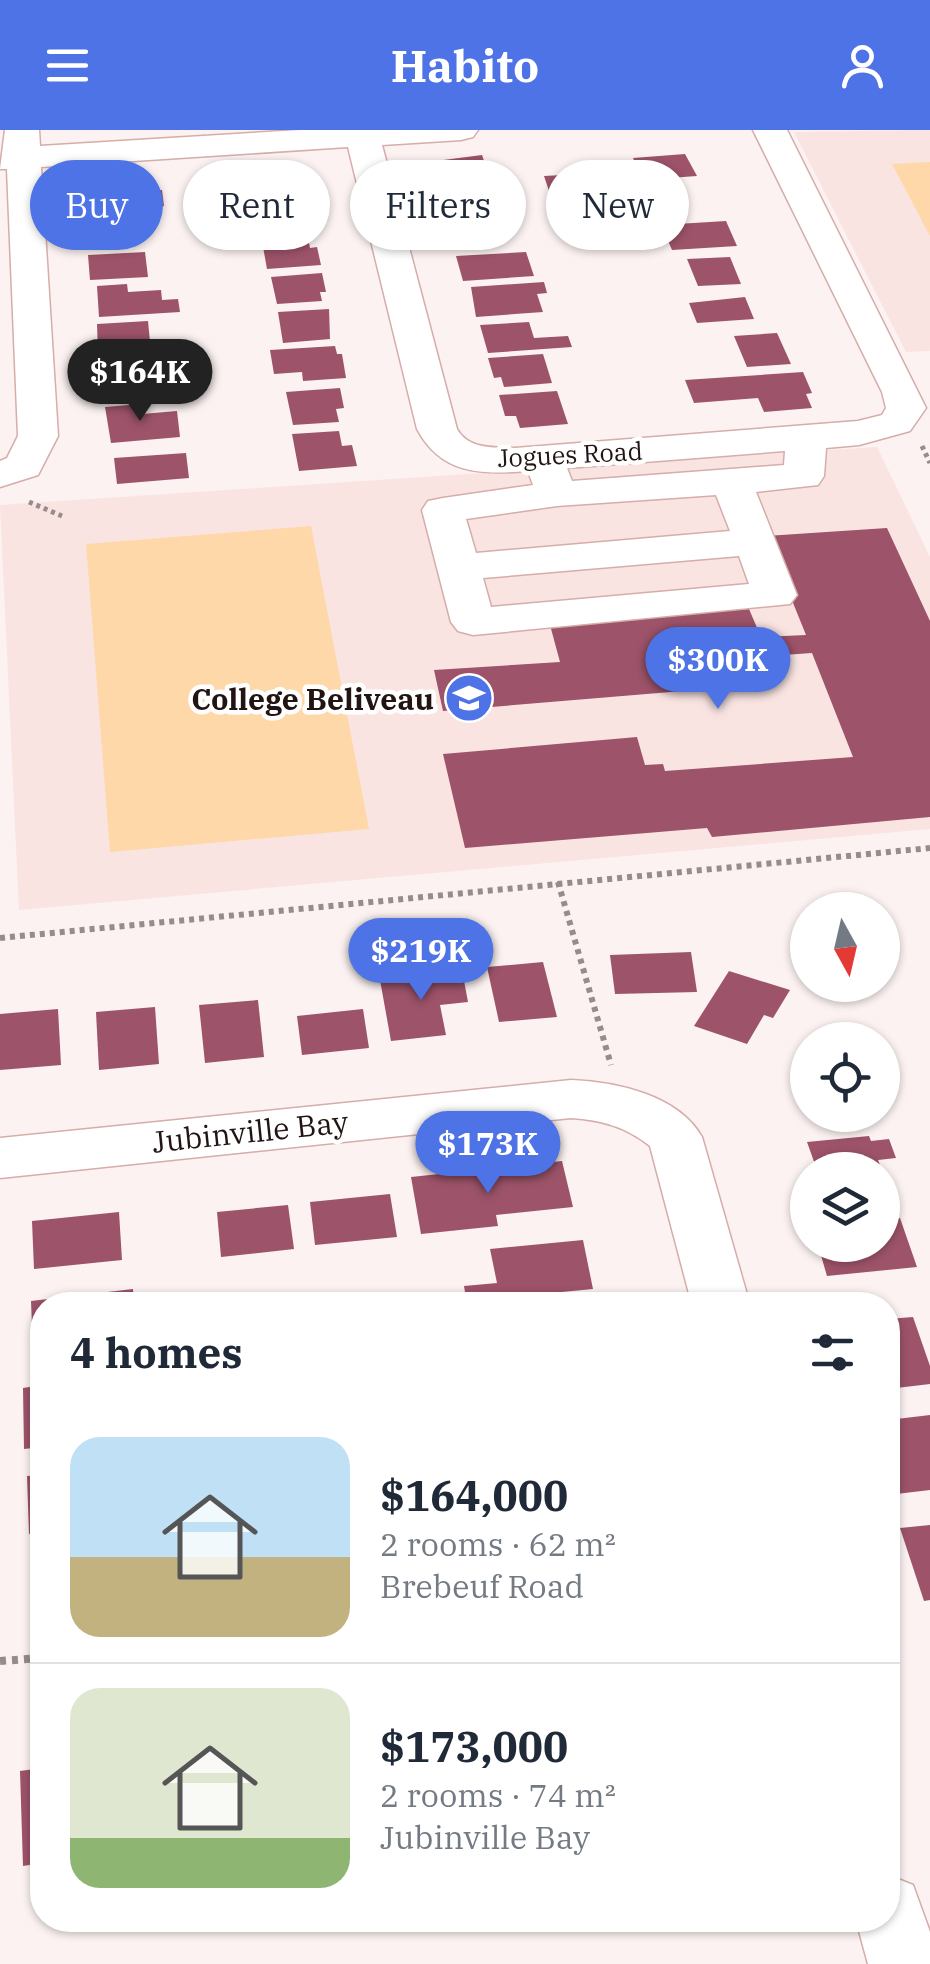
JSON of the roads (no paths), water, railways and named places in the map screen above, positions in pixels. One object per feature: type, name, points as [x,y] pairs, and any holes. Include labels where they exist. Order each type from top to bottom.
[{"type":"street","points":[[0,474],[24,466],[38,436],[16,149],[461,130]]},
{"type":"street","name":"Jogues Road","points":[[362,133],[438,428],[447,447],[477,459],[550,476],[806,437],[860,433],[896,423],[906,408],[902,392],[770,130]]},
{"type":"street","points":[[730,481],[776,595],[473,622],[443,510],[550,476],[730,481],[804,476],[806,437]]},
{"type":"street","points":[[458,567],[754,542]]},
{"type":"street","name":"Jubinville Bay","points":[[0,1158],[571,1099],[621,1105],[653,1118],[675,1137],[717,1292]]},
{"type":"place","name":"College Beliveau","points":[[469,698]]}]
